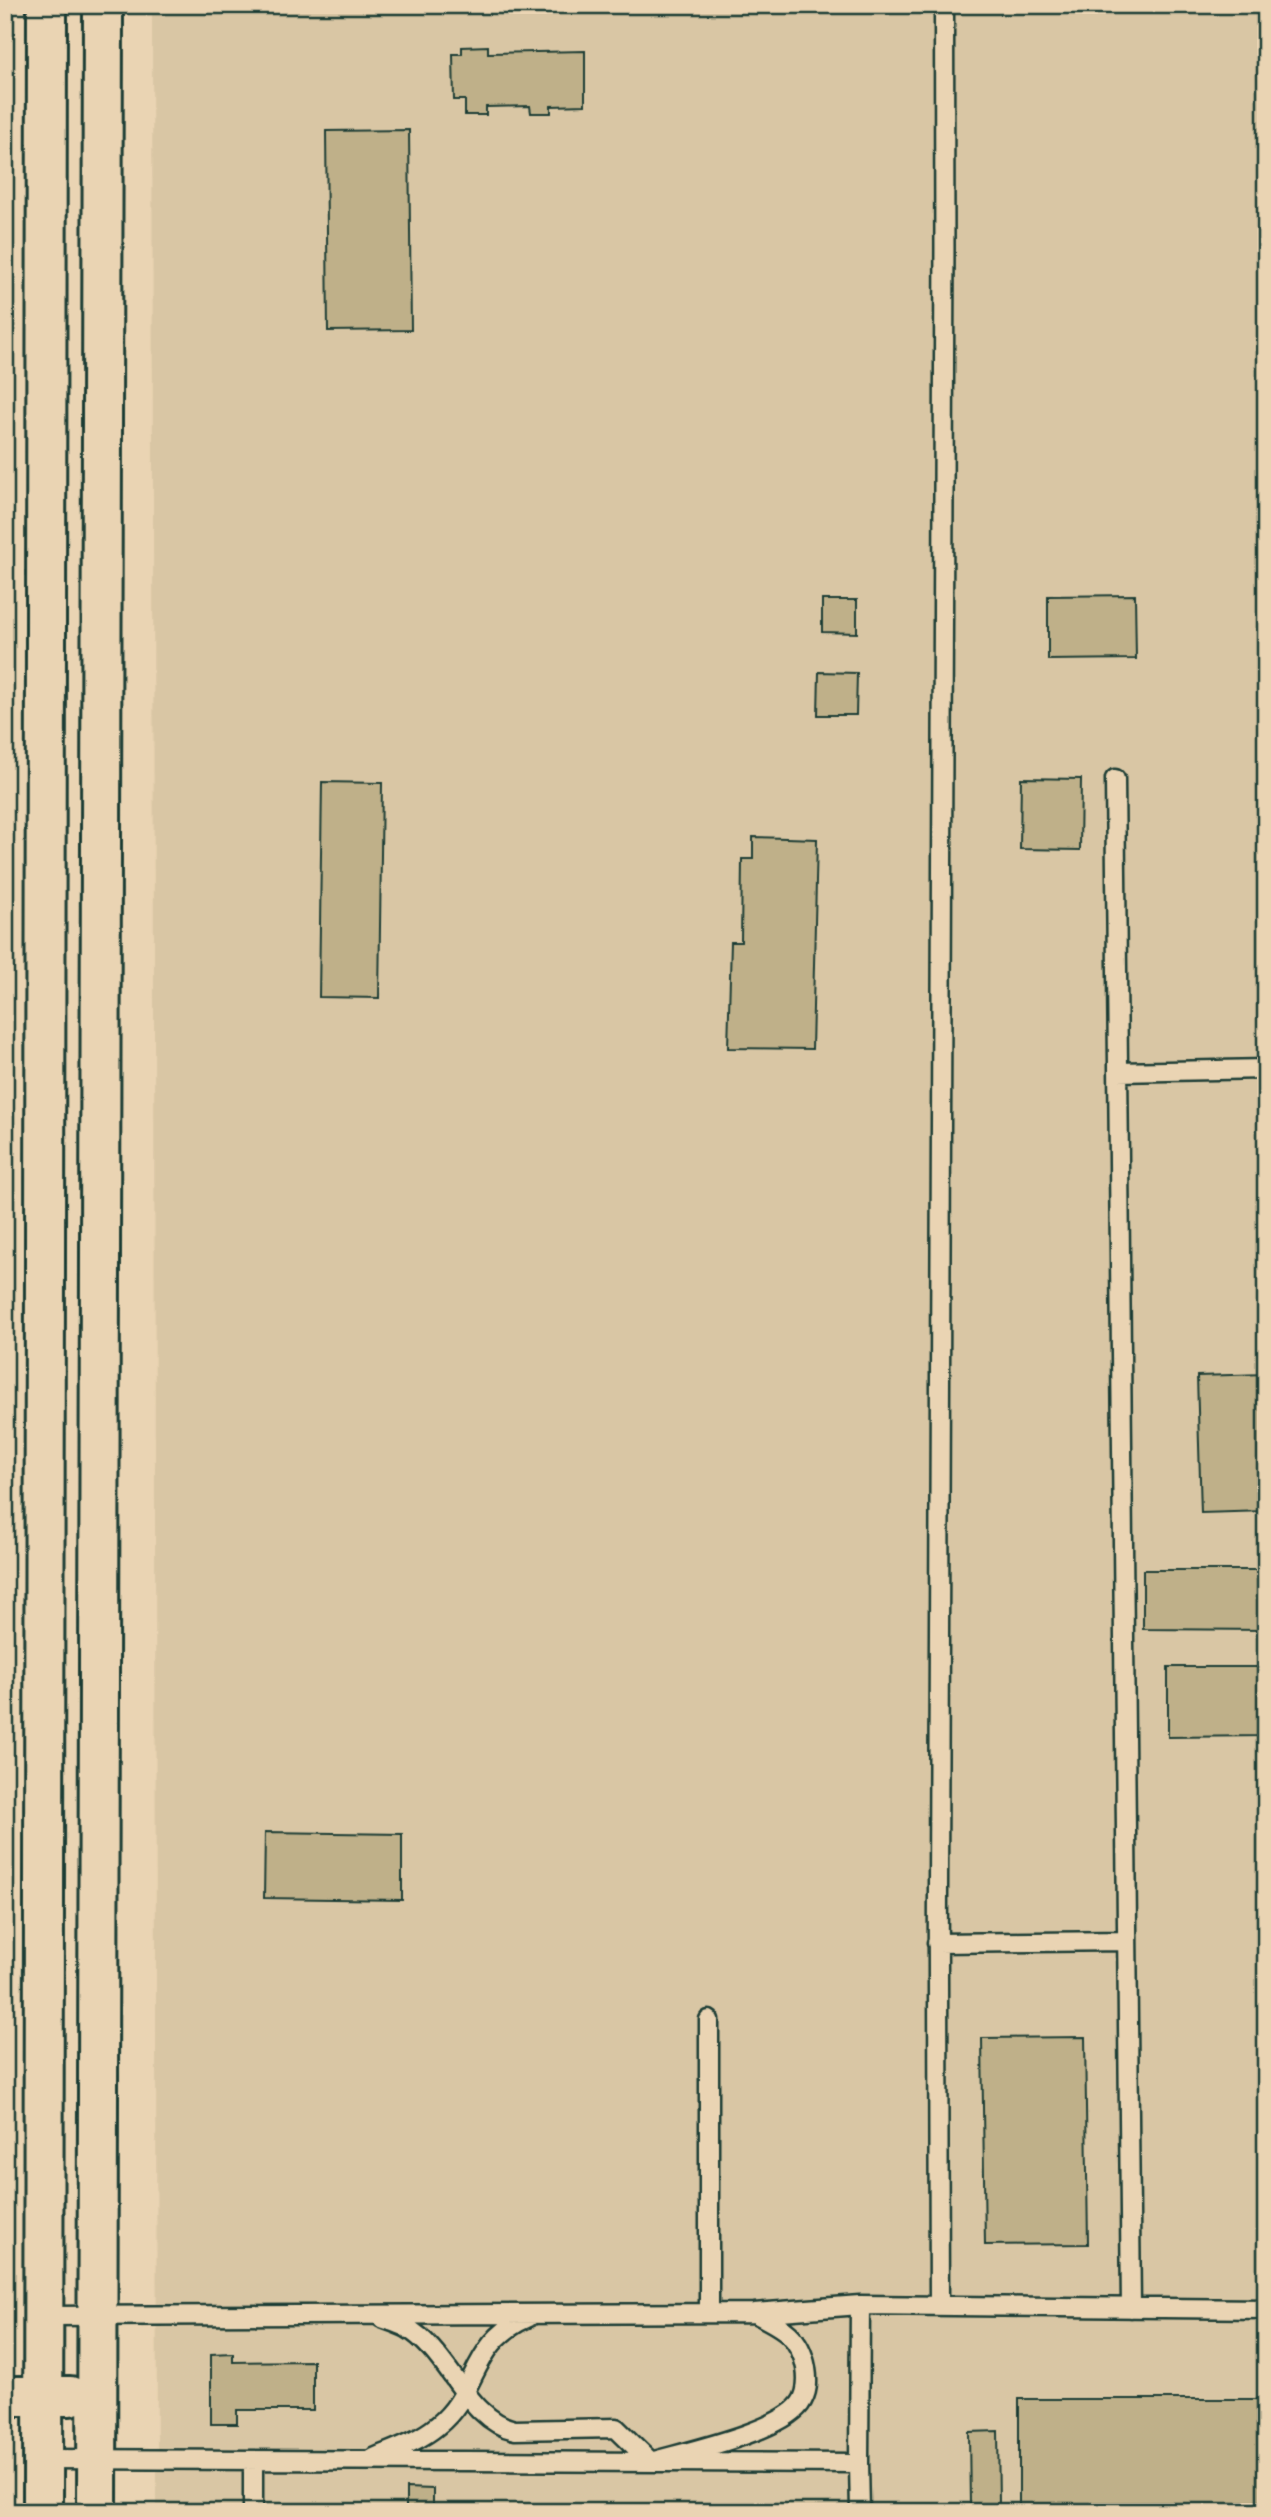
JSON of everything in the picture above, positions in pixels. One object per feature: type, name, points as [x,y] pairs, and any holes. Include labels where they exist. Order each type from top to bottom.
[{"type":"street","points":[[43,2512],[47,5]]},
{"type":"street","points":[[97,2512],[103,5]]},
{"type":"street","points":[[5,2396],[98,2396]]},
{"type":"lane","points":[[939,2306],[937,1943],[946,395],[944,5]]},
{"type":"lane","points":[[1115,779],[1130,2308]]},
{"type":"lane","points":[[1118,1072],[1266,1069]]},
{"type":"lane","points":[[937,1943],[1127,1941]]},
{"type":"lane","points":[[709,2020],[709,2313]]},
{"type":"lane","points":[[45,2316],[754,2313],[860,2305],[1266,2309]]},
{"type":"lane","points":[[860,2305],[860,2512]]},
{"type":"lane","points":[[650,2462],[743,2435],[778,2421],[800,2404],[808,2384],[803,2350],[785,2328],[754,2313]]},
{"type":"lane","points":[[368,2460],[438,2426],[466,2392],[488,2346],[511,2324],[535,2314]]},
{"type":"lane","points":[[373,2315],[409,2328],[439,2357],[489,2419],[501,2427],[515,2430],[616,2428],[650,2462]]},
{"type":"lane","points":[[43,2459],[859,2463]]},
{"type":"lane","points":[[253,2460],[253,2512]]},
{"type":"shaded area","points":[[152,5],[1266,5],[1266,2512],[157,2512]]},
{"type":"building","points":[[488,46],[488,53],[585,51],[585,105],[551,106],[551,113],[531,113],[530,106],[486,107],[486,115],[465,115],[465,100],[454,100],[453,54],[462,54],[462,47]]},
{"type":"building","points":[[409,130],[411,330],[328,331],[326,131]]},
{"type":"building","points":[[1135,595],[1136,659],[1048,660],[1048,596]]},
{"type":"building","points":[[822,600],[857,600],[857,633],[822,632]]},
{"type":"building","points":[[819,672],[857,673],[856,715],[818,715]]},
{"type":"building","points":[[1021,778],[1081,779],[1080,850],[1020,849]]},
{"type":"building","points":[[322,782],[382,783],[379,998],[319,997]]},
{"type":"building","points":[[753,837],[817,839],[812,1049],[728,1048],[731,942],[741,942],[742,859],[753,859]]},
{"type":"building","points":[[1266,1374],[1266,1511],[1201,1513],[1197,1376]]},
{"type":"building","points":[[1143,1570],[1266,1570],[1266,1630],[1143,1629]]},
{"type":"building","points":[[1168,1667],[1266,1667],[1266,1736],[1168,1737]]},
{"type":"building","points":[[265,1832],[402,1834],[402,1900],[264,1898]]},
{"type":"building","points":[[1085,2037],[1088,2244],[985,2245],[982,2038]]},
{"type":"building","points":[[233,2353],[233,2362],[313,2361],[313,2410],[237,2410],[237,2424],[211,2424],[211,2354]]},
{"type":"building","points":[[1019,2399],[1266,2399],[1266,2510],[1019,2509]]},
{"type":"building","points":[[998,2431],[999,2504],[970,2505],[969,2432]]},
{"type":"building","points":[[406,2488],[433,2489],[433,2512],[406,2512]]}]
